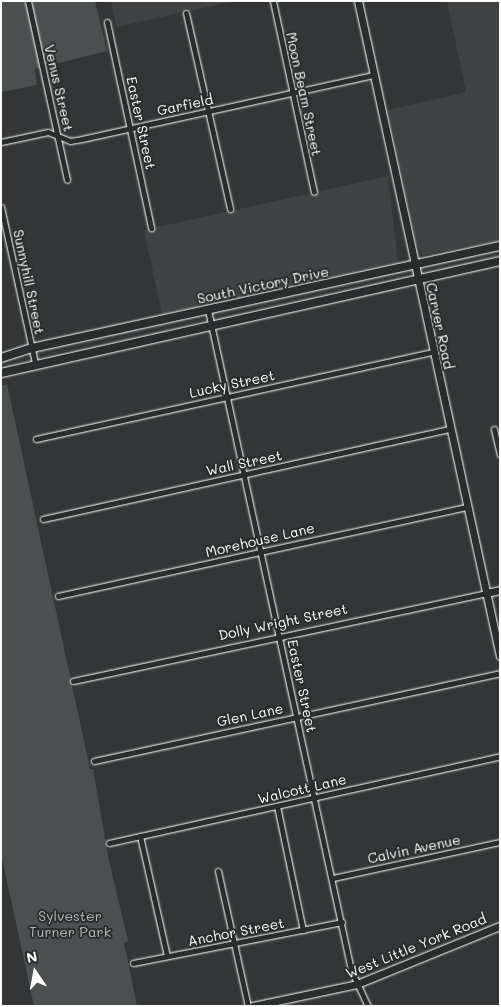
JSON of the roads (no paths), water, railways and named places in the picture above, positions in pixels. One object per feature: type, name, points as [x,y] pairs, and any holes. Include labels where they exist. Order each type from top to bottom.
[{"type":"main road","name":"South Victory Drive","points":[[1,358],[32,348],[500,246]]},
{"type":"main road","name":"South Victory Drive","points":[[1,373],[35,363],[211,326],[500,261]]},
{"type":"main road","points":[[309,288],[312,303]]},
{"type":"street","name":"Venus Street","points":[[28,1],[67,180]]},
{"type":"street","name":"Moon Beam Street","points":[[273,1],[314,192]]},
{"type":"street","name":"Carver Road","points":[[358,1],[500,656]]},
{"type":"street","points":[[186,13],[230,209]]},
{"type":"street","name":"Easter Street","points":[[107,22],[151,228]]},
{"type":"street","name":"Garfield","points":[[1,142],[48,132],[70,141],[294,94],[374,75]]},
{"type":"street","name":"Sunnyhill Street","points":[[1,207],[35,363]]},
{"type":"street","name":"Easter Street","points":[[208,310],[342,922],[357,984],[368,1006]]},
{"type":"street","name":"Lucky Street","points":[[36,439],[433,352]]},
{"type":"street","name":"Wall Street","points":[[43,519],[450,429]]},
{"type":"street","points":[[494,429],[500,454]]},
{"type":"street","name":"Morehouse Lane","points":[[58,596],[467,507]]},
{"type":"street","name":"Dolly Wright Street","points":[[73,681],[500,590]]},
{"type":"street","name":"Glen Lane","points":[[94,761],[500,673]]},
{"type":"street","name":"Walcott Lane","points":[[109,843],[500,756]]},
{"type":"street","points":[[277,806],[303,930]]},
{"type":"street","points":[[140,836],[167,956]]},
{"type":"street","name":"Calvin Avenue","points":[[333,878],[500,842]]},
{"type":"street","points":[[218,871],[248,1006]]},
{"type":"street","name":"Anchor Street","points":[[133,963],[342,922]]},
{"type":"street","name":"West Little York Road","points":[[253,1006],[357,984],[500,926]]},
{"type":"park label","name":"Sylvester Turner Park","points":[[70,924]]}]
